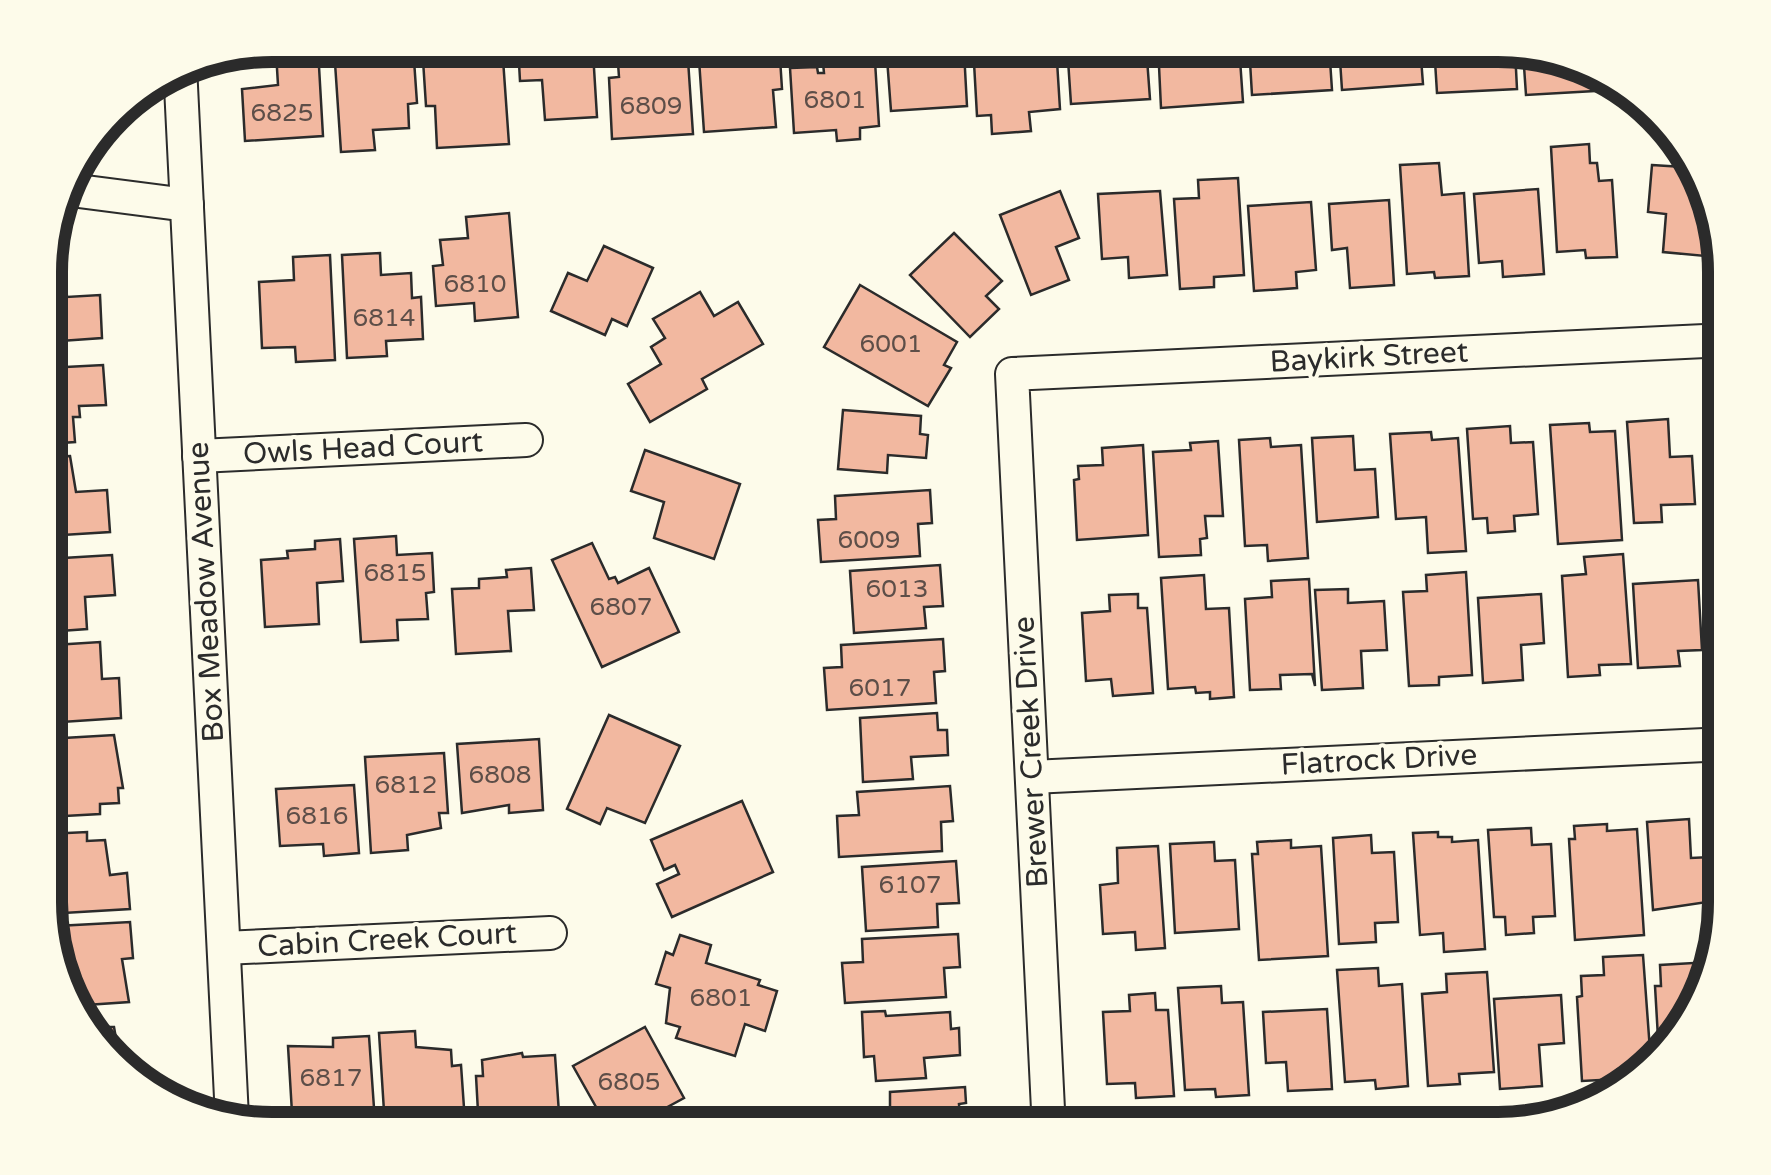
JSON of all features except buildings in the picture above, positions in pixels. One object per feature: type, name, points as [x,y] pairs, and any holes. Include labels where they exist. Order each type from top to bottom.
[{"type":"street","name":"Box Meadow Avenue","points":[[181,84],[232,1108]]},
{"type":"street","points":[[79,191],[187,205]]},
{"type":"street","name":"Baykirk Street","points":[[1012,374],[1708,341]]},
{"type":"street","name":"Brewer Creek Drive","points":[[1012,374],[1048,1112]]},
{"type":"street","name":"Owls Head Court","points":[[200,456],[526,440]]},
{"type":"street","name":"Flatrock Drive","points":[[1032,777],[1708,745]]},
{"type":"street","name":"Cabin Creek Court","points":[[224,948],[550,932]]}]
